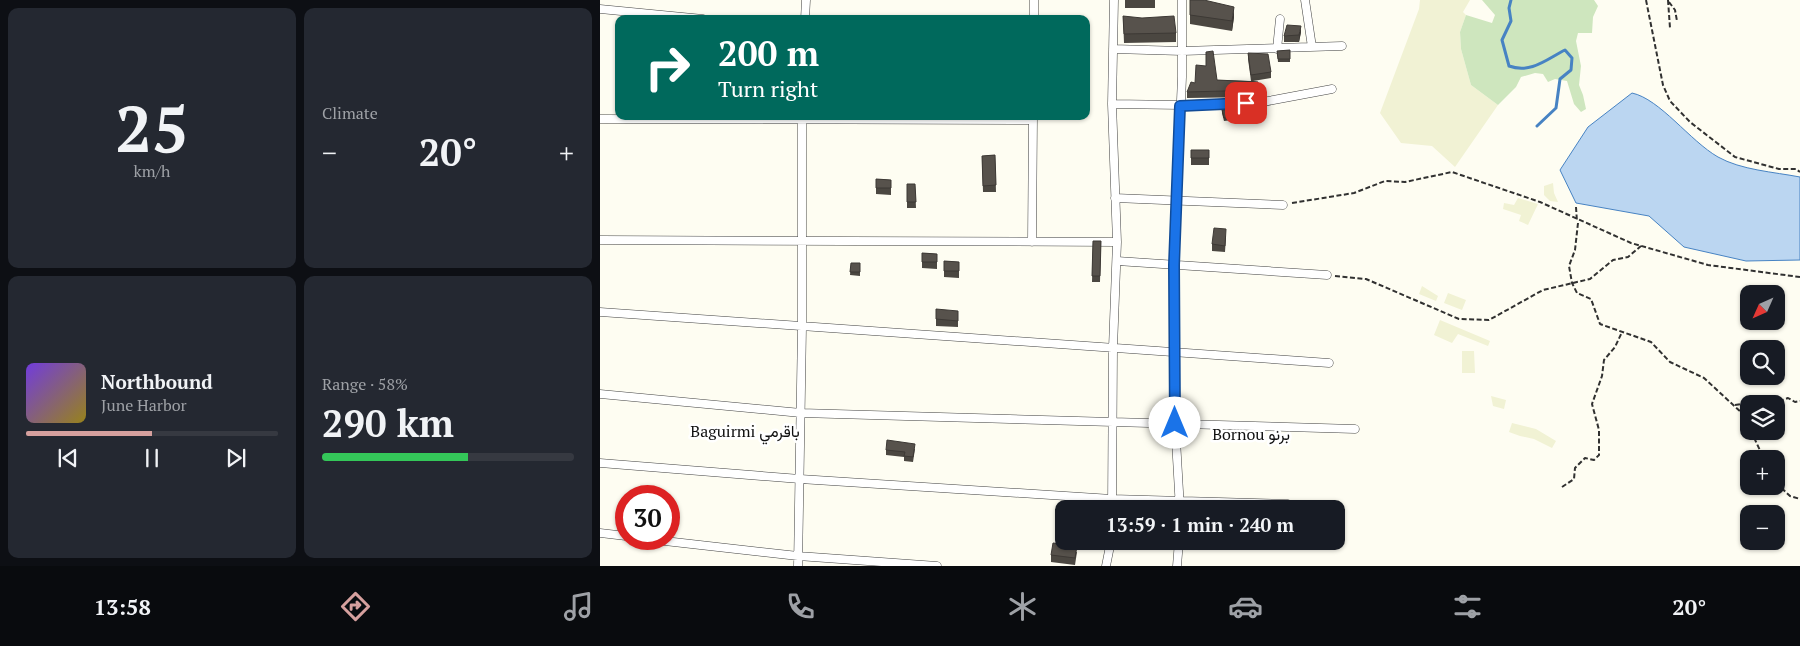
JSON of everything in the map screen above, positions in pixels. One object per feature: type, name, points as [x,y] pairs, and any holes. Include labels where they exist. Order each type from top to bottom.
[{"type":"street","points":[[805,15],[806,0]]},
{"type":"street","points":[[1034,0],[1034,15]]},
{"type":"street","points":[[1112,499],[1113,348],[1117,261],[1112,104],[1114,0]]},
{"type":"street","points":[[600,463],[800,479],[1112,499],[1181,500],[1175,423],[1174,265],[1182,52],[1182,0]]},
{"type":"street","points":[[1305,0],[1312,47]]},
{"type":"street","points":[[600,9],[662,15]]},
{"type":"street","points":[[1277,49],[1280,19]]},
{"type":"street","points":[[1113,49],[1182,52],[1342,46]]},
{"type":"street","points":[[1112,104],[1180,106],[1263,102],[1332,89]]},
{"type":"street","points":[[600,119],[615,119]]},
{"type":"street","points":[[798,566],[802,327],[802,120]]},
{"type":"street","points":[[1032,242],[1033,120]]},
{"type":"street","points":[[1115,198],[1282,205]]},
{"type":"street","points":[[600,240],[1117,242]]},
{"type":"street","points":[[1117,261],[1327,275]]},
{"type":"street","points":[[600,312],[1329,363]]},
{"type":"street","points":[[600,394],[801,413],[1354,429]]},
{"type":"street","points":[[600,534],[615,535]]},
{"type":"street","points":[[680,543],[798,556],[937,566]]},
{"type":"street","points":[[1106,566],[1110,550]]},
{"type":"street","points":[[1177,566],[1178,550]]},
{"type":"path","points":[[1646,0],[1663,85],[1670,101],[1690,122],[1735,157],[1779,169],[1796,169],[1800,172]]},
{"type":"path","points":[[1668,0],[1675,10],[1677,21]]},
{"type":"path","points":[[1668,0],[1670,28]]},
{"type":"path","points":[[1282,205],[1354,193],[1385,181],[1405,182],[1452,172],[1540,202],[1641,246],[1708,265],[1800,277]]},
{"type":"path","points":[[1576,208],[1578,223],[1575,250],[1569,266],[1572,284],[1577,293],[1591,300],[1600,324],[1651,342],[1670,362],[1704,378],[1740,411]]},
{"type":"path","points":[[1578,223],[1582,220]]},
{"type":"path","points":[[1327,275],[1366,279],[1459,319],[1489,320],[1543,290],[1590,279],[1613,260],[1628,257],[1641,246]]},
{"type":"path","points":[[1562,487],[1574,479],[1575,468],[1585,458],[1594,460],[1599,455],[1599,430],[1592,404],[1602,376],[1604,360],[1615,347],[1622,332]]},
{"type":"path","points":[[1785,399],[1788,398],[1795,402],[1800,401]]},
{"type":"path","points":[[1734,406],[1740,405]]},
{"type":"path","points":[[1785,491],[1790,496],[1800,499]]},
{"type":"green space","points":[[1420,0],[1470,0],[1463,12],[1466,15],[1460,32],[1461,49],[1471,85],[1498,105],[1455,167],[1432,146],[1401,143],[1380,113],[1419,9]]},
{"type":"green space","points":[[1482,0],[1594,0],[1598,6],[1593,17],[1592,33],[1578,33],[1576,41],[1581,66],[1579,85],[1586,109],[1581,112],[1574,104],[1567,81],[1555,79],[1548,82],[1543,74],[1535,73],[1521,77],[1516,87],[1498,105],[1471,85],[1461,49],[1460,32],[1466,15],[1492,23],[1495,15]]},
{"type":"green space","points":[[1553,183],[1554,193],[1558,202],[1550,201],[1544,195],[1544,186]]},
{"type":"green space","points":[[1518,198],[1538,204],[1528,225],[1519,221],[1521,215],[1503,209],[1504,203],[1514,205]]},
{"type":"green space","points":[[1422,286],[1438,296],[1436,301],[1419,294]]},
{"type":"green space","points":[[1448,293],[1466,300],[1462,310],[1444,303]]},
{"type":"green space","points":[[1440,320],[1490,341],[1488,346],[1458,334],[1452,343],[1434,335]]},
{"type":"green space","points":[[1462,351],[1474,351],[1475,373],[1462,373]]},
{"type":"green space","points":[[1491,396],[1506,400],[1504,409],[1493,406]]},
{"type":"green space","points":[[1512,423],[1536,429],[1556,441],[1552,448],[1534,439],[1509,432]]},
{"type":"water","points":[[1632,93],[1653,103],[1707,150],[1718,157],[1747,168],[1800,177],[1800,260],[1746,261],[1684,247],[1649,216],[1576,203],[1560,170],[1588,127]]},
{"type":"building","points":[[1190,0],[1204,0],[1234,7],[1232,21],[1190,15]]},
{"type":"building","points":[[1123,16],[1142,18],[1174,16],[1176,33],[1124,34]]},
{"type":"building","points":[[1287,25],[1301,26],[1299,35],[1284,36]]},
{"type":"building","points":[[1290,50],[1290,59],[1278,59],[1277,51]]},
{"type":"building","points":[[1213,51],[1217,80],[1258,82],[1258,90],[1187,92],[1191,82],[1195,83],[1196,65],[1206,66],[1206,52]]},
{"type":"building","points":[[1248,53],[1268,54],[1271,72],[1251,75]]},
{"type":"building","points":[[1249,108],[1249,115],[1224,118],[1222,110]]},
{"type":"building","points":[[1191,150],[1209,150],[1209,158],[1191,158]]},
{"type":"building","points":[[995,155],[996,185],[983,186],[982,156]]},
{"type":"building","points":[[876,179],[891,180],[891,188],[876,188]]},
{"type":"building","points":[[907,184],[915,184],[916,202],[907,202]]},
{"type":"building","points":[[1214,228],[1226,229],[1225,246],[1212,244]]},
{"type":"building","points":[[1093,241],[1101,241],[1100,276],[1092,276]]},
{"type":"building","points":[[922,253],[937,254],[937,262],[922,262]]},
{"type":"building","points":[[944,261],[959,262],[959,271],[944,271]]},
{"type":"building","points":[[851,263],[860,263],[860,272],[850,272]]},
{"type":"building","points":[[936,309],[958,311],[958,321],[936,319]]},
{"type":"building","points":[[887,440],[915,444],[913,457],[904,456],[905,452],[886,450]]},
{"type":"building","points":[[1053,543],[1055,543],[1055,550],[1076,550],[1075,558],[1051,555]]},
{"type":"waterway","points":[[1511,0],[1509,8],[1511,21],[1502,40],[1509,66],[1517,68],[1532,67],[1565,50],[1572,58],[1571,70],[1560,79],[1556,108],[1537,126]]},
{"type":"district","name":"Baguirmi باقرمي","points":[[745,431]]},
{"type":"district","name":"Bornou برنو","points":[[1251,434]]},
{"type":"route","points":[[1175,423],[1174,265],[1180,106],[1246,103]]}]
